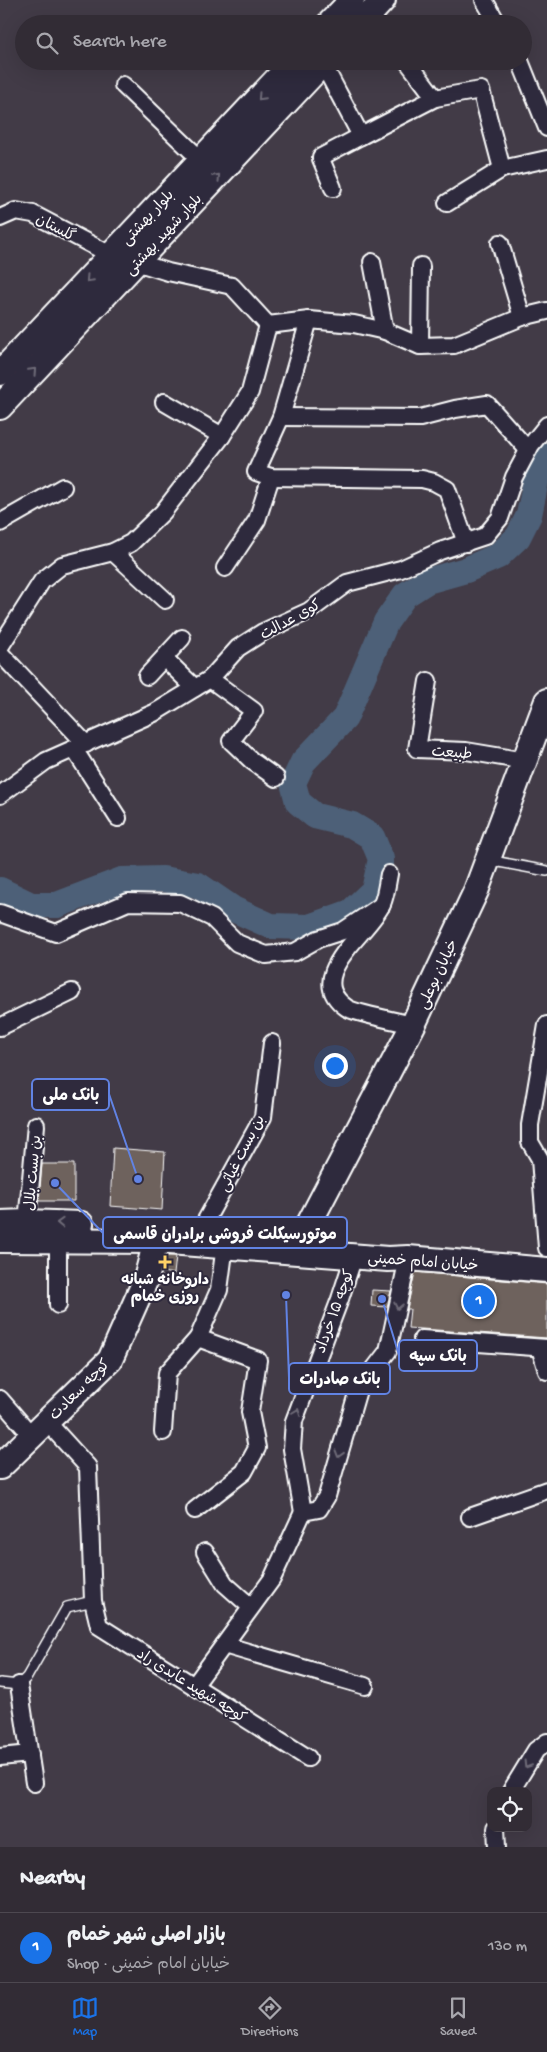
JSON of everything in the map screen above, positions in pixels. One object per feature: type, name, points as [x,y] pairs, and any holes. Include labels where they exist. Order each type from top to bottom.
[{"type":"main road","name":"بلوار بهشتی","points":[[0,374],[286,70]]},
{"type":"main road","name":"بلوار شهید بهشتی","points":[[0,407],[317,70]]},
{"type":"main road","name":"خیابان بوعلی","points":[[302,1237],[413,1025],[476,891],[525,761],[541,737],[547,701]]},
{"type":"main road","name":"خیابان امام خمینی","points":[[0,1223],[27,1222],[201,1229],[547,1254]]},
{"type":"main road","name":"خیابان امام خمینی","points":[[0,1240],[156,1241],[354,1256],[408,1258],[547,1270]]},
{"type":"main road","name":"کوچه سعادت","points":[[0,1467],[110,1360],[146,1280],[156,1241]]},
{"type":"street","points":[[484,0],[493,15]]},
{"type":"street","points":[[328,70],[361,136]]},
{"type":"street","points":[[414,70],[435,98]]},
{"type":"street","points":[[524,70],[547,128]]},
{"type":"street","points":[[123,85],[201,160]]},
{"type":"street","points":[[334,188],[320,159],[321,157],[435,98],[481,90],[502,169]]},
{"type":"street","points":[[447,203],[502,169],[547,159]]},
{"type":"street","name":"گلستان","points":[[0,218],[16,211],[33,214],[111,255]]},
{"type":"street","points":[[500,243],[522,317]]},
{"type":"street","points":[[136,262],[168,272],[232,286],[268,325]]},
{"type":"street","points":[[372,262],[386,331]]},
{"type":"street","points":[[420,346],[421,266]]},
{"type":"street","points":[[268,325],[309,320],[354,324],[386,331],[420,346],[454,345],[522,317],[547,311]]},
{"type":"street","points":[[309,320],[281,417],[256,472],[272,477],[422,479],[434,482],[447,489],[466,542]]},
{"type":"street","points":[[0,647],[42,581],[62,565],[113,552],[130,543],[163,512],[222,436],[250,392],[268,325]]},
{"type":"street","points":[[164,402],[222,436]]},
{"type":"street","points":[[281,417],[420,418],[455,409],[487,404],[528,450]]},
{"type":"street","name":"کوی عدالت","points":[[0,795],[46,762],[154,713],[196,688],[210,679],[238,648],[263,632],[309,611],[347,583],[401,569],[440,551],[485,536],[500,518],[514,477],[528,450],[547,425]]},
{"type":"street","points":[[225,568],[257,520],[272,477]]},
{"type":"street","points":[[0,523],[63,487]]},
{"type":"street","points":[[113,552],[165,600]]},
{"type":"street","points":[[147,676],[182,638]]},
{"type":"street","points":[[0,653],[80,746],[118,818]]},
{"type":"street","points":[[164,658],[196,688]]},
{"type":"street","points":[[210,679],[254,711],[231,741],[252,761],[276,778]]},
{"type":"street","name":"طبيعت","points":[[428,681],[417,749],[466,751],[525,761]]},
{"type":"street","points":[[389,874],[382,905],[344,952],[331,979],[332,993],[348,1009],[413,1025]]},
{"type":"street","points":[[0,913],[56,933],[128,902],[180,902],[212,918],[236,942],[266,954],[295,952],[318,938],[343,931],[382,905]]},
{"type":"street","points":[[0,1027],[72,992]]},
{"type":"street","points":[[547,1025],[530,1124],[530,1142],[540,1159],[547,1248]]},
{"type":"street","name":"بن بست غیاثی","points":[[201,1229],[263,1117],[272,1043]]},
{"type":"street","name":"بن بست بلال","points":[[27,1222],[36,1124]]},
{"type":"street","points":[[58,1239],[58,1305]]},
{"type":"street","points":[[162,1432],[167,1373],[198,1338],[219,1290],[226,1245]]},
{"type":"street","name":"کوچه ۱۵ خرداد","points":[[303,1512],[292,1449],[294,1421],[340,1299],[354,1256]]},
{"type":"street","points":[[194,1686],[272,1579],[303,1512],[318,1508],[327,1496],[358,1390],[388,1351],[408,1258]]},
{"type":"street","points":[[195,1510],[244,1472],[257,1448],[250,1412],[258,1360],[198,1338]]},
{"type":"street","points":[[422,1339],[543,1348],[547,1371]]},
{"type":"street","name":"کوچه شهید عابدی راد","points":[[0,1399],[88,1467],[93,1601],[99,1626],[308,1758]]},
{"type":"street","points":[[470,1517],[547,1490]]},
{"type":"street","points":[[205,1552],[225,1584],[251,1607]]},
{"type":"street","points":[[224,1645],[365,1686]]},
{"type":"street","points":[[19,1685],[34,1783]]},
{"type":"street","points":[[513,1787],[536,1750],[547,1742]]},
{"type":"street","points":[[0,1757],[30,1754]]},
{"type":"street","points":[[496,1832],[497,1847]]},
{"type":"lane","points":[[488,860],[547,871]]},
{"type":"lane","points":[[0,1683],[19,1685],[27,1677],[67,1607],[93,1601]]},
{"type":"building","points":[[113,1148],[165,1152],[162,1210],[110,1206]]},
{"type":"building","points":[[42,1164],[74,1164],[74,1201],[39,1201]]},
{"type":"building","points":[[166,1256],[176,1256],[174,1274],[162,1272]]},
{"type":"building","points":[[415,1272],[547,1284],[547,1338],[408,1328],[410,1309],[407,1309]]},
{"type":"building","points":[[372,1290],[391,1291],[387,1307],[371,1306]]},
{"type":"waterway","points":[[0,890],[31,905],[57,905],[122,880],[163,879],[198,885],[233,909],[271,926],[309,927],[351,912],[374,890],[381,859],[372,837],[352,825],[315,816],[298,802],[293,783],[303,762],[345,718],[386,622],[405,595],[427,581],[466,570],[498,556],[518,537],[529,515],[536,481],[547,456]]},
{"type":"place","name":"بانک ملی","points":[[138,1179]]},
{"type":"place","name":"موتورسیکلت فروشی برادران قاسمی","points":[[55,1183]]},
{"type":"place","name":"داروخانه شبانه روزی خمام","points":[[165,1262]]},
{"type":"place","name":"بانک صادرات","points":[[286,1295]]},
{"type":"place","name":"بانک سپه","points":[[382,1299]]},
{"type":"place","name":"بازار اصلی شهر خمام","points":[[479,1301]]}]
